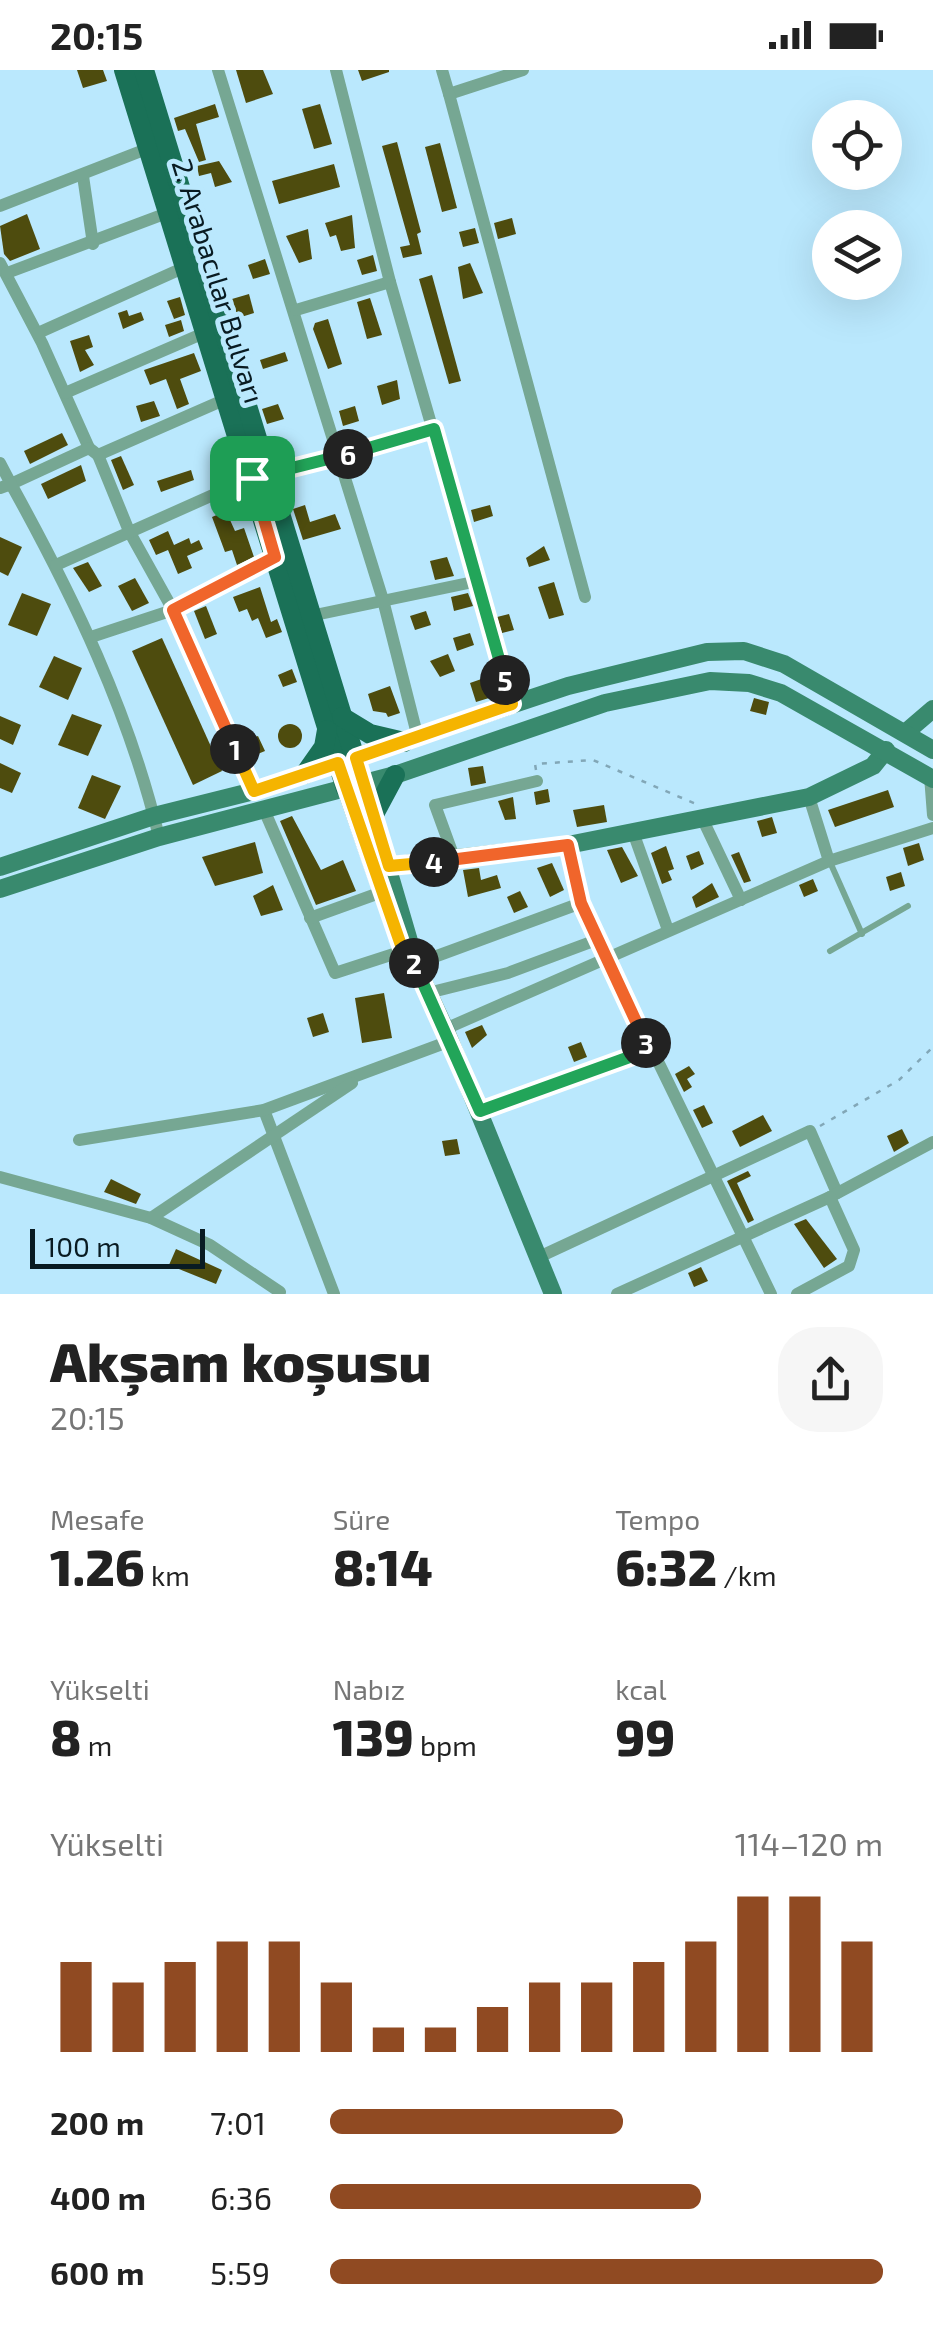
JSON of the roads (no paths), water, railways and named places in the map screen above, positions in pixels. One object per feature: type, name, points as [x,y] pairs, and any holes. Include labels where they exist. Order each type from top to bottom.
[{"type":"main road","name":"2. Arabacılar Bulvarı","points":[[124,70],[204,333],[259,477],[275,557],[335,722]]},
{"type":"main road","points":[[144,70],[259,477],[355,786]]},
{"type":"main road","points":[[335,722],[370,734],[411,740]]},
{"type":"main road","points":[[305,774],[335,722]]},
{"type":"main road","points":[[365,818],[395,774]]},
{"type":"street","points":[[218,70],[384,600],[411,740]]},
{"type":"street","points":[[336,70],[390,282],[512,704]]},
{"type":"street","points":[[442,70],[585,597]]},
{"type":"street","points":[[449,94],[523,70]]},
{"type":"street","points":[[0,206],[148,148]]},
{"type":"street","points":[[83,176],[93,244]]},
{"type":"street","points":[[168,212],[93,244],[3,268],[38,333],[129,531],[173,610],[254,791]]},
{"type":"street","points":[[38,333],[183,268]]},
{"type":"street","points":[[296,310],[390,282]]},
{"type":"street","points":[[65,393],[204,333]]},
{"type":"street","points":[[5,486],[226,399]]},
{"type":"street","points":[[56,565],[259,477],[434,429]]},
{"type":"street","points":[[0,462],[5,486],[56,565],[91,637],[159,837]]},
{"type":"street","points":[[91,637],[173,610],[275,557]]},
{"type":"street","points":[[315,615],[478,580]]},
{"type":"street","points":[[0,866],[154,816],[254,791],[512,704],[658,662],[730,650],[784,664],[933,750]]},
{"type":"street","points":[[0,889],[159,837],[265,812],[395,774],[605,703],[710,681],[749,683],[781,694],[931,777],[928,795],[933,815]]},
{"type":"street","points":[[905,733],[933,709]]},
{"type":"street","points":[[389,866],[568,845],[809,798],[873,766],[886,750]]},
{"type":"street","points":[[456,860],[435,805],[537,781]]},
{"type":"street","points":[[355,786],[382,892],[409,958],[448,1035],[553,1294]]},
{"type":"street","points":[[314,798],[365,818],[389,866],[414,944],[409,958]]},
{"type":"street","points":[[809,798],[829,860]]},
{"type":"street","points":[[265,812],[335,972],[409,958],[581,903]]},
{"type":"street","points":[[702,820],[741,900]]},
{"type":"street","points":[[80,1140],[264,1110],[366,1072],[668,930],[829,860],[933,828]]},
{"type":"street","points":[[634,832],[668,930]]},
{"type":"street","points":[[568,845],[581,903],[649,1050],[716,1176],[771,1294]]},
{"type":"street","points":[[310,918],[382,892]]},
{"type":"street","points":[[428,993],[508,973],[599,939]]},
{"type":"street","points":[[480,1111],[649,1050]]},
{"type":"street","points":[[151,1218],[272,1140],[366,1072]]},
{"type":"street","points":[[264,1110],[272,1140],[334,1294]]},
{"type":"street","points":[[539,1256],[810,1132],[854,1250],[850,1266],[798,1294]]},
{"type":"street","points":[[617,1294],[833,1195],[933,1142]]},
{"type":"street","points":[[0,1177],[151,1218],[210,1244],[280,1292]]},
{"type":"lane","points":[[829,860],[862,934]]},
{"type":"lane","points":[[830,951],[908,906]]}]
